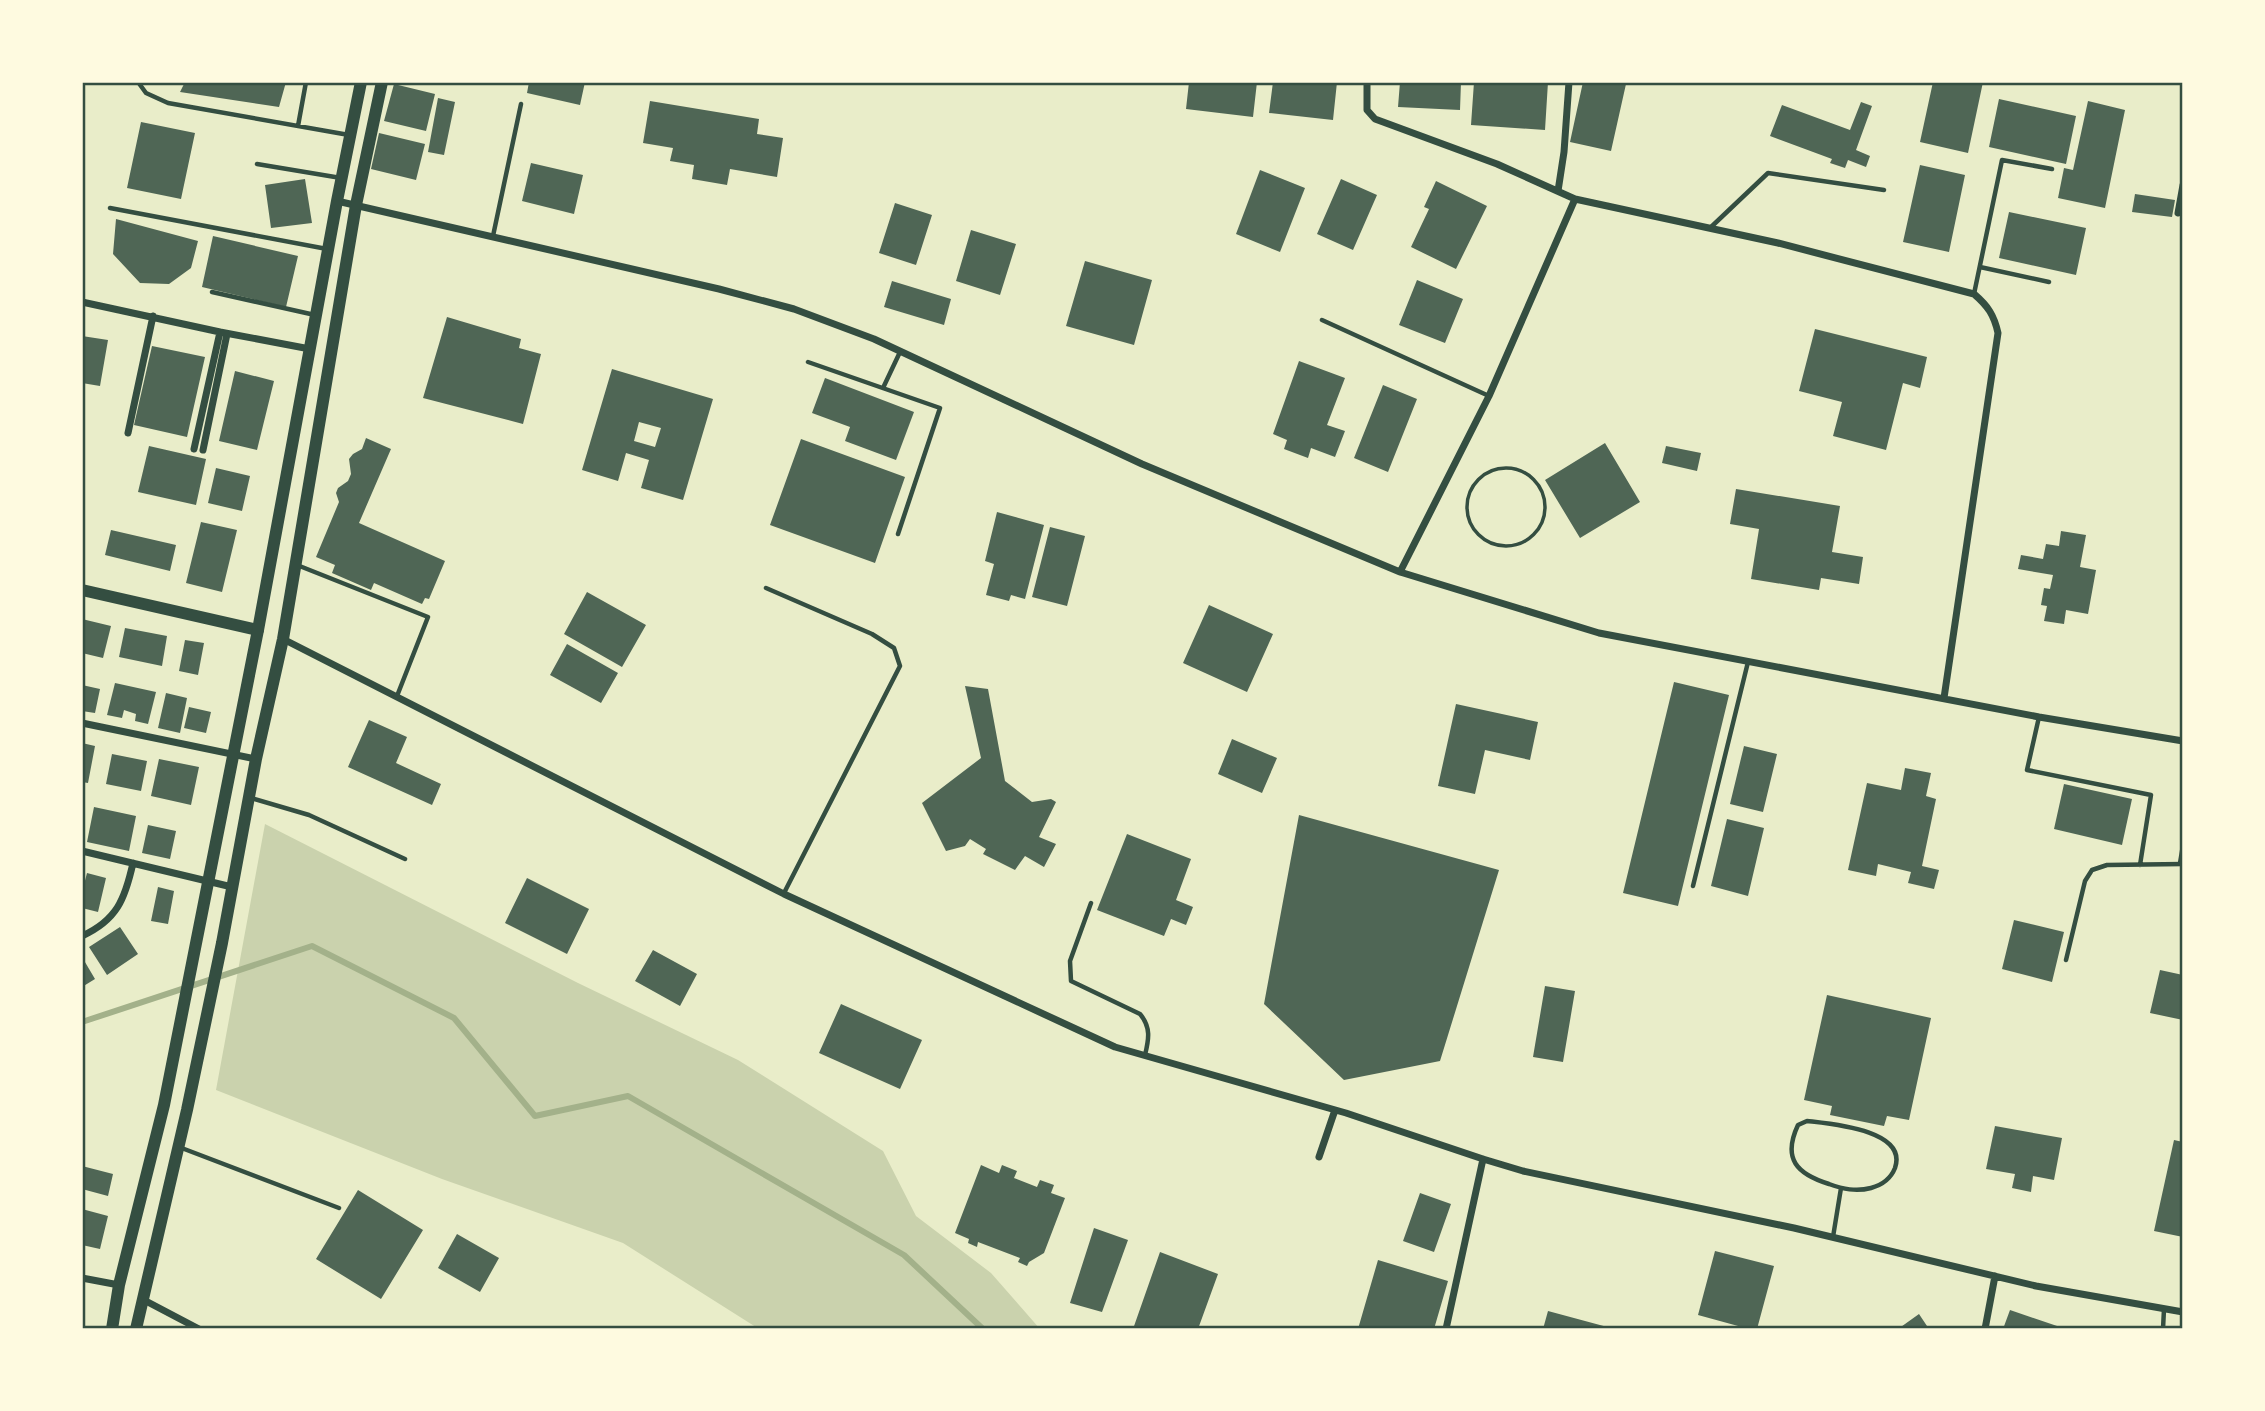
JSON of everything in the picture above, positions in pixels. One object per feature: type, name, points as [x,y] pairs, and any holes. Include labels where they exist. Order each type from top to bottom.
[{"type":"main road","points":[[112,1329],[119,1286],[164,1104],[197,939],[361,82]]},
{"type":"main road","points":[[136,1329],[187,1110],[282,639],[356,205],[382,82]]},
{"type":"main road","points":[[82,590],[258,630]]},
{"type":"street","points":[[1367,82],[1367,110],[1375,119],[1497,164],[1575,199],[1778,243],[1974,294],[1994,314],[1998,333],[1944,698]]},
{"type":"street","points":[[1558,191],[1569,82]]},
{"type":"street","points":[[2178,213],[2183,185]]},
{"type":"street","points":[[1399,572],[1489,396],[1575,199]]},
{"type":"street","points":[[337,201],[794,309],[874,338],[1142,464],[1399,572],[1599,633],[2039,717],[2183,741]]},
{"type":"street","points":[[82,302],[310,349]]},
{"type":"street","points":[[128,433],[153,316]]},
{"type":"street","points":[[194,449],[224,333]]},
{"type":"street","points":[[203,450],[224,333]]},
{"type":"street","points":[[282,639],[784,894],[1115,1047],[1335,1110],[1523,1171],[1833,1237],[2036,1286],[2183,1312]]},
{"type":"street","points":[[82,723],[256,759]]},
{"type":"street","points":[[82,851],[232,887]]},
{"type":"street","points":[[82,936],[100,928],[119,908],[127,891],[133,863]]},
{"type":"street","points":[[1319,1157],[1335,1110]]},
{"type":"street","points":[[1446,1329],[1483,1159]]},
{"type":"street","points":[[1985,1329],[1995,1276]]},
{"type":"street","points":[[82,1278],[119,1286]]},
{"type":"street","points":[[142,1298],[199,1329]]},
{"type":"lane","points":[[138,82],[146,93],[168,103],[350,135]]},
{"type":"lane","points":[[298,126],[306,82]]},
{"type":"lane","points":[[493,237],[521,104]]},
{"type":"lane","points":[[1974,294],[2001,160],[2052,169]]},
{"type":"lane","points":[[257,164],[341,178]]},
{"type":"lane","points":[[1710,228],[1768,173],[1884,190]]},
{"type":"lane","points":[[110,208],[328,249]]},
{"type":"lane","points":[[1980,267],[2049,282]]},
{"type":"lane","points":[[212,292],[316,315]]},
{"type":"lane","points":[[1322,320],[1489,396]]},
{"type":"lane","points":[[883,388],[901,351]]},
{"type":"lane","points":[[808,362],[940,408],[898,534]]},
{"type":"lane","points":[[295,564],[428,617],[396,697]]},
{"type":"lane","points":[[766,588],[872,634],[894,648],[900,666],[784,894]]},
{"type":"lane","points":[[1693,886],[1748,661]]},
{"type":"lane","points":[[2039,717],[2028,770],[2151,795],[2140,865]]},
{"type":"lane","points":[[250,798],[309,815],[405,859]]},
{"type":"lane","points":[[2066,960],[2085,881],[2091,870],[2107,865],[2181,864],[2183,845]]},
{"type":"lane","points":[[1091,903],[1070,961],[1071,981],[1140,1014],[1147,1023],[1149,1039],[1145,1055]]},
{"type":"lane","points":[[1807,1121],[1827,1124],[1883,1137],[1892,1144],[1896,1164],[1892,1175],[1884,1183],[1859,1191],[1841,1188],[1803,1174],[1795,1164],[1791,1151],[1793,1135],[1798,1125],[1807,1121]]},
{"type":"lane","points":[[178,1147],[339,1208]]},
{"type":"lane","points":[[1833,1237],[1841,1188]]},
{"type":"lane","points":[[2163,1329],[2164,1309]]},
{"type":"path","points":[[1499,468],[1512,468],[1531,478],[1542,489],[1545,506],[1538,529],[1528,539],[1514,546],[1500,547],[1488,543],[1476,534],[1470,523],[1469,508],[1470,494],[1476,481],[1489,471],[1499,468]]},
{"type":"green space","points":[[265,824],[578,983],[738,1060],[883,1151],[916,1216],[991,1273],[1040,1329],[759,1329],[623,1243],[442,1179],[216,1090]]},
{"type":"building","points":[[185,82],[286,82],[279,107],[180,92]]},
{"type":"building","points":[[529,82],[585,82],[580,105],[527,93]]},
{"type":"building","points":[[1189,82],[1257,82],[1253,117],[1186,109]]},
{"type":"building","points":[[1273,82],[1337,82],[1333,120],[1269,113]]},
{"type":"building","points":[[1400,82],[1461,82],[1460,110],[1398,107]]},
{"type":"building","points":[[1474,82],[1548,82],[1545,130],[1471,125]]},
{"type":"building","points":[[1583,82],[1626,84],[1611,151],[1570,142]]},
{"type":"building","points":[[1933,82],[1983,82],[1968,153],[1920,142]]},
{"type":"building","points":[[394,84],[435,94],[426,131],[384,121]]},
{"type":"building","points":[[438,98],[455,102],[444,155],[428,152]]},
{"type":"building","points":[[1999,99],[2076,116],[2066,164],[1989,147]]},
{"type":"building","points":[[650,101],[759,119],[757,134],[783,138],[777,177],[730,169],[727,185],[692,179],[694,165],[670,161],[673,148],[643,143]]},
{"type":"building","points":[[2088,101],[2125,110],[2105,208],[2058,198],[2064,168],[2073,170]]},
{"type":"building","points":[[1861,102],[1872,106],[1856,150],[1870,156],[1866,167],[1848,160],[1845,168],[1830,163],[1832,159],[1770,136],[1782,105],[1850,130]]},
{"type":"building","points":[[141,122],[195,133],[181,199],[127,188]]},
{"type":"building","points":[[379,133],[425,144],[416,180],[371,169]]},
{"type":"building","points":[[531,163],[583,175],[574,214],[522,201]]},
{"type":"building","points":[[1920,165],[1965,175],[1949,252],[1903,242]]},
{"type":"building","points":[[1260,170],[1305,188],[1280,252],[1236,234]]},
{"type":"building","points":[[305,179],[312,223],[271,228],[265,185]]},
{"type":"building","points":[[1341,179],[1377,195],[1353,250],[1317,234]]},
{"type":"building","points":[[1436,181],[1487,206],[1456,269],[1411,247],[1429,209],[1424,207]]},
{"type":"building","points":[[2135,194],[2175,200],[2172,217],[2132,212]]},
{"type":"building","points":[[895,203],[932,215],[916,265],[879,253]]},
{"type":"building","points":[[2009,212],[2086,228],[2076,275],[1999,258]]},
{"type":"building","points":[[116,219],[198,241],[191,268],[169,284],[140,283],[113,254]]},
{"type":"building","points":[[971,230],[1016,244],[1000,295],[956,281]]},
{"type":"building","points":[[213,236],[298,256],[286,307],[202,287]]},
{"type":"building","points":[[1085,261],[1152,280],[1134,345],[1066,326]]},
{"type":"building","points":[[1417,280],[1463,299],[1445,343],[1399,325]]},
{"type":"building","points":[[892,281],[951,299],[944,325],[884,307]]},
{"type":"building","points":[[447,317],[521,339],[519,348],[541,354],[523,424],[423,398]]},
{"type":"building","points":[[1815,329],[1927,357],[1920,388],[1903,383],[1886,450],[1833,436],[1842,402],[1799,391]]},
{"type":"building","points":[[82,336],[108,340],[100,386],[82,383]]},
{"type":"building","points":[[152,346],[205,357],[187,437],[134,425]]},
{"type":"building","points":[[1299,361],[1345,378],[1327,425],[1345,431],[1335,457],[1311,448],[1308,458],[1284,449],[1287,440],[1273,434]]},
{"type":"building","points":[[612,369],[713,399],[683,500],[641,488],[649,460],[626,453],[618,481],[582,470]],"holes":[[[639,422],[661,428],[655,447],[634,441]]]},
{"type":"building","points":[[235,371],[274,381],[257,450],[219,441]]},
{"type":"building","points":[[825,378],[914,412],[896,460],[845,441],[850,427],[812,413]]},
{"type":"building","points":[[1383,385],[1417,399],[1388,472],[1354,458]]},
{"type":"building","points":[[366,438],[391,449],[359,523],[445,561],[429,599],[425,598],[422,604],[374,583],[371,590],[332,573],[335,565],[316,557],[339,502],[336,493],[338,488],[348,481],[351,474],[349,459],[362,449]]},
{"type":"building","points":[[801,439],[905,477],[875,563],[770,525]]},
{"type":"building","points":[[1605,443],[1640,502],[1580,538],[1545,480]]},
{"type":"building","points":[[149,446],[206,459],[196,505],[138,492]]},
{"type":"building","points":[[1666,446],[1701,453],[1697,471],[1662,463]]},
{"type":"building","points":[[216,468],[250,476],[242,511],[208,503]]},
{"type":"building","points":[[1736,489],[1840,506],[1832,552],[1863,557],[1859,584],[1821,578],[1819,590],[1751,579],[1759,529],[1730,524]]},
{"type":"building","points":[[997,512],[1044,525],[1025,599],[1011,595],[1009,601],[986,595],[994,564],[985,561]]},
{"type":"building","points":[[201,522],[237,530],[222,592],[186,583]]},
{"type":"building","points":[[1050,527],[1085,536],[1067,606],[1032,597]]},
{"type":"building","points":[[111,530],[176,545],[170,571],[105,555]]},
{"type":"building","points":[[2061,531],[2086,535],[2080,567],[2096,570],[2088,614],[2066,610],[2064,624],[2044,621],[2047,606],[2041,605],[2044,588],[2050,589],[2053,575],[2018,569],[2021,555],[2043,559],[2046,544],[2059,546]]},
{"type":"building","points":[[587,592],[646,625],[622,667],[564,634]]},
{"type":"building","points":[[1209,605],[1273,634],[1247,692],[1183,663]]},
{"type":"building","points":[[82,619],[111,626],[103,658],[82,653]]},
{"type":"building","points":[[125,628],[167,636],[162,666],[119,657]]},
{"type":"building","points":[[185,640],[204,643],[198,675],[179,671]]},
{"type":"building","points":[[567,644],[618,673],[601,703],[550,675]]},
{"type":"building","points":[[1674,682],[1729,695],[1678,906],[1623,893]]},
{"type":"building","points":[[115,683],[156,692],[148,724],[135,721],[136,714],[124,710],[122,718],[107,715]]},
{"type":"building","points":[[82,685],[100,689],[95,713],[82,711]]},
{"type":"building","points":[[965,686],[988,689],[1005,781],[1032,802],[1051,799],[1056,802],[1039,837],[1056,844],[1044,867],[1025,856],[1015,870],[983,854],[986,849],[970,839],[965,846],[946,851],[922,803],[981,758]]},
{"type":"building","points":[[166,693],[187,698],[180,733],[158,728]]},
{"type":"building","points":[[1456,704],[1538,722],[1530,760],[1485,750],[1475,794],[1438,786]]},
{"type":"building","points":[[189,707],[211,712],[206,733],[184,728]]},
{"type":"building","points":[[369,720],[407,737],[396,763],[441,784],[432,805],[348,767]]},
{"type":"building","points":[[1232,739],[1277,758],[1262,793],[1218,774]]},
{"type":"building","points":[[82,743],[95,746],[88,783],[82,782]]},
{"type":"building","points":[[1744,746],[1777,754],[1763,812],[1730,804]]},
{"type":"building","points":[[112,754],[147,761],[141,791],[106,784]]},
{"type":"building","points":[[159,759],[199,767],[191,805],[151,796]]},
{"type":"building","points":[[1905,768],[1931,773],[1926,796],[1936,799],[1922,866],[1939,870],[1934,889],[1908,883],[1911,872],[1878,864],[1876,876],[1848,870],[1867,783],[1901,790]]},
{"type":"building","points":[[2064,784],[2132,799],[2122,845],[2054,829]]},
{"type":"building","points":[[94,807],[136,816],[129,851],[87,842]]},
{"type":"building","points":[[1299,815],[1499,870],[1440,1061],[1344,1080],[1264,1004]]},
{"type":"building","points":[[1727,819],[1764,828],[1748,896],[1711,886]]},
{"type":"building","points":[[148,825],[176,831],[170,859],[142,853]]},
{"type":"building","points":[[1127,834],[1191,859],[1176,900],[1193,907],[1186,925],[1171,919],[1164,936],[1097,910]]},
{"type":"building","points":[[87,873],[106,878],[98,912],[82,908],[82,892]]},
{"type":"building","points":[[527,878],[589,909],[567,954],[505,923]]},
{"type":"building","points":[[158,887],[174,891],[168,924],[151,921]]},
{"type":"building","points":[[2014,920],[2064,932],[2052,982],[2002,969]]},
{"type":"building","points":[[120,927],[138,954],[107,975],[89,947]]},
{"type":"building","points":[[653,950],[697,974],[680,1006],[635,981]]},
{"type":"building","points":[[82,957],[95,979],[82,987]]},
{"type":"building","points":[[2160,970],[2183,975],[2183,1020],[2150,1013]]},
{"type":"building","points":[[1545,986],[1575,991],[1563,1062],[1533,1057]]},
{"type":"building","points":[[1827,995],[1931,1018],[1909,1120],[1887,1116],[1884,1126],[1830,1115],[1832,1106],[1804,1100]]},
{"type":"building","points":[[841,1004],[922,1040],[900,1089],[819,1053]]},
{"type":"building","points":[[1995,1126],[2062,1138],[2054,1180],[2033,1176],[2031,1192],[2012,1188],[2015,1174],[1986,1169]]},
{"type":"building","points":[[2174,1140],[2183,1142],[2183,1237],[2154,1231]]},
{"type":"building","points":[[981,1165],[999,1173],[1002,1165],[1017,1171],[1014,1178],[1037,1187],[1040,1180],[1054,1185],[1051,1193],[1065,1198],[1044,1253],[1027,1266],[1018,1262],[1020,1258],[978,1242],[977,1247],[968,1243],[969,1239],[955,1233]]},
{"type":"building","points":[[82,1166],[113,1174],[108,1196],[82,1189]]},
{"type":"building","points":[[358,1190],[423,1230],[381,1299],[316,1259]]},
{"type":"building","points":[[1420,1193],[1451,1204],[1434,1252],[1403,1241]]},
{"type":"building","points":[[82,1209],[108,1216],[100,1249],[82,1245]]},
{"type":"building","points":[[1094,1228],[1128,1240],[1102,1312],[1070,1303]]},
{"type":"building","points":[[457,1234],[499,1258],[480,1292],[438,1268]]},
{"type":"building","points":[[1715,1251],[1774,1266],[1757,1329],[1698,1315]]},
{"type":"building","points":[[1160,1252],[1218,1274],[1198,1329],[1133,1329]]},
{"type":"building","points":[[1378,1260],[1448,1281],[1434,1329],[1358,1329]]},
{"type":"building","points":[[2010,1310],[2063,1328],[2063,1329],[2003,1329]]},
{"type":"building","points":[[1548,1311],[1611,1328],[1611,1329],[1543,1329]]},
{"type":"building","points":[[1919,1314],[1929,1329],[1898,1329]]},
{"type":"waterway","points":[[82,1022],[312,946],[454,1018],[535,1116],[628,1096],[904,1255],[983,1329]]}]
